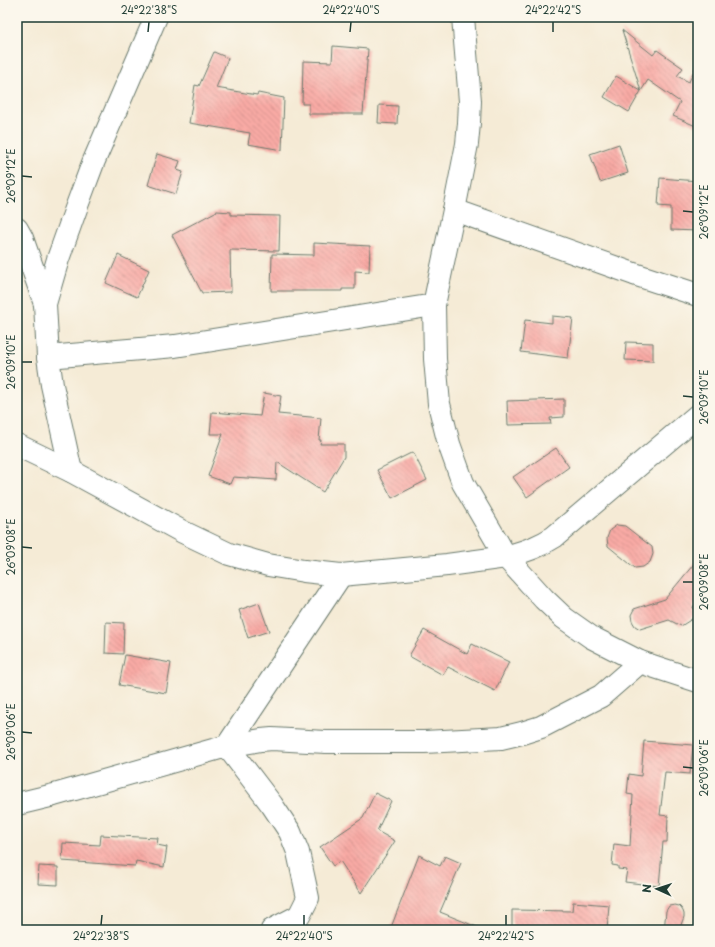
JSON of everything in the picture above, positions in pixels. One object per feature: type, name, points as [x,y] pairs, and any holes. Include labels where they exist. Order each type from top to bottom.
[{"type":"street","points":[[45,304],[58,259],[93,162],[156,17]]},
{"type":"street","points":[[463,17],[470,101],[467,144],[434,305],[435,367],[440,404],[449,444],[463,482],[506,557],[544,599],[564,618],[591,637],[640,662],[698,681]]},
{"type":"street","points":[[454,210],[634,274],[698,295]]},
{"type":"street","points":[[17,228],[22,238],[45,304],[48,357],[52,385],[71,471]]},
{"type":"street","points":[[48,357],[175,346],[434,305]]},
{"type":"street","points":[[17,445],[71,471],[183,532],[229,554],[268,565],[304,571],[341,574],[447,565],[506,557],[530,550],[554,537],[698,415]]},
{"type":"street","points":[[227,746],[341,574]]},
{"type":"street","points":[[17,804],[227,746],[261,740],[272,739],[326,742],[424,742],[501,738],[540,727],[601,696],[640,662]]},
{"type":"street","points":[[227,746],[272,805],[290,832],[298,852],[308,898],[299,916],[272,930]]},
{"type":"building","points":[[622,30],[653,55],[657,50],[683,68],[677,76],[689,82],[698,61],[698,127],[673,116],[680,102],[648,80],[641,91]]},
{"type":"building","points":[[333,46],[368,49],[363,114],[309,114],[309,104],[302,104],[303,61],[332,62]]},
{"type":"building","points":[[214,52],[228,58],[216,88],[284,98],[282,150],[248,144],[250,133],[189,123],[195,85],[199,86]]},
{"type":"building","points":[[616,76],[641,91],[629,112],[604,97]]},
{"type":"building","points":[[379,105],[398,106],[397,124],[378,123]]},
{"type":"building","points":[[619,144],[628,173],[600,182],[590,154]]},
{"type":"building","points":[[157,154],[180,161],[177,170],[183,172],[176,194],[148,185]]},
{"type":"building","points":[[660,178],[698,181],[698,231],[671,230],[671,207],[658,206]]},
{"type":"building","points":[[217,211],[231,212],[231,215],[280,216],[279,251],[230,250],[231,292],[202,293],[172,235]]},
{"type":"building","points":[[314,243],[370,246],[369,272],[355,271],[355,289],[342,289],[342,291],[271,291],[272,254],[314,255]]},
{"type":"building","points":[[118,255],[149,270],[137,297],[106,283]]},
{"type":"building","points":[[552,316],[573,318],[568,358],[521,352],[525,320],[552,323]]},
{"type":"building","points":[[626,342],[653,343],[653,361],[625,360]]},
{"type":"building","points":[[264,393],[281,396],[278,414],[321,418],[320,444],[344,444],[344,457],[323,492],[277,462],[276,480],[233,477],[230,484],[208,476],[223,434],[210,434],[212,412],[260,416]]},
{"type":"building","points":[[564,399],[564,417],[550,418],[551,424],[508,425],[507,401]]},
{"type":"building","points":[[556,448],[569,467],[527,497],[513,477]]},
{"type":"building","points":[[413,452],[427,480],[392,498],[377,470]]},
{"type":"building","points":[[617,525],[625,526],[652,547],[653,554],[650,562],[643,567],[635,568],[608,546],[607,538],[610,530]]},
{"type":"building","points":[[698,559],[698,601],[693,607],[695,617],[681,626],[669,620],[640,629],[635,626],[631,615],[634,609],[665,599]]},
{"type":"building","points":[[259,603],[269,631],[248,638],[239,610]]},
{"type":"building","points":[[106,622],[124,623],[123,654],[105,653]]},
{"type":"building","points":[[424,630],[467,654],[472,644],[509,662],[495,691],[448,667],[443,675],[409,656]]},
{"type":"building","points":[[125,655],[171,663],[166,693],[119,685]]},
{"type":"building","points":[[644,741],[693,745],[690,774],[665,772],[660,815],[668,816],[667,842],[663,842],[659,886],[625,882],[627,870],[618,869],[618,866],[612,865],[614,844],[630,846],[633,795],[627,794],[629,774],[641,776]]},
{"type":"building","points":[[375,793],[391,801],[377,831],[395,841],[361,893],[340,861],[333,866],[320,847],[363,818]]},
{"type":"building","points":[[101,835],[158,838],[157,845],[167,847],[164,867],[136,861],[135,866],[62,861],[63,843],[100,845]]},
{"type":"building","points":[[419,855],[440,866],[445,856],[461,863],[440,912],[482,930],[390,930]]},
{"type":"building","points":[[39,866],[58,867],[58,885],[38,884]]},
{"type":"building","points":[[573,902],[609,905],[607,930],[512,930],[512,910],[572,911]]},
{"type":"building","points":[[675,905],[681,908],[684,914],[679,930],[664,930],[666,911],[669,906]]}]
